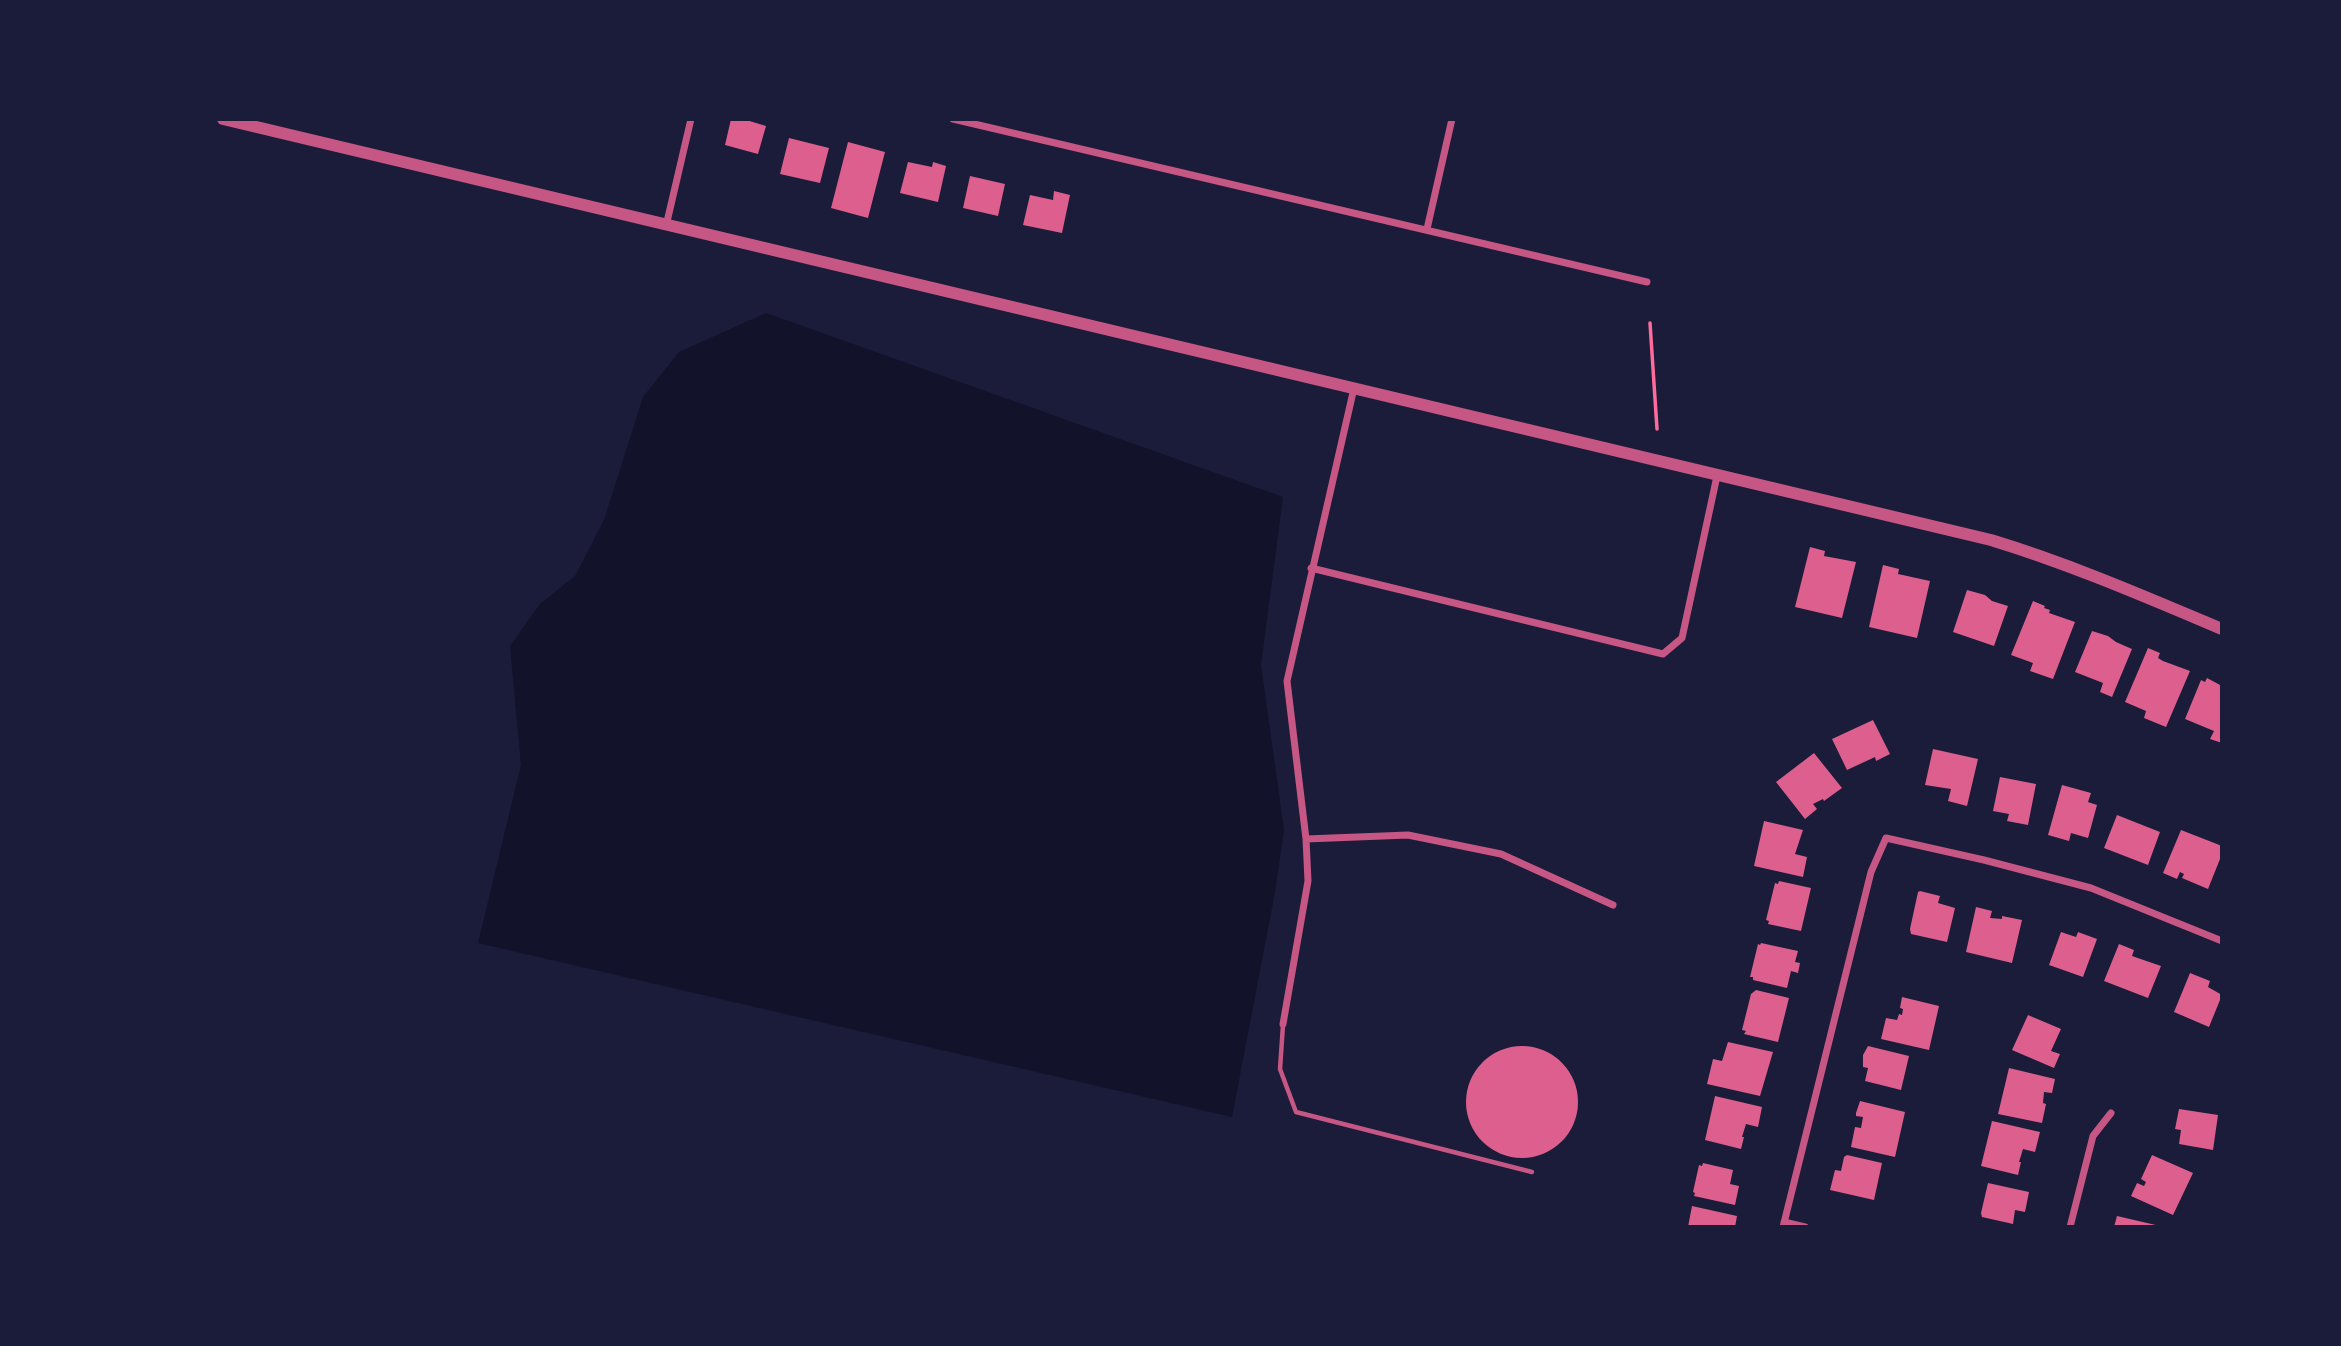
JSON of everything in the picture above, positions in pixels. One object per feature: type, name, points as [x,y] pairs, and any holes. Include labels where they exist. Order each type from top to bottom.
[{"type":"street","points":[[223,119],[257,123],[666,226],[1990,540],[2036,554],[2222,629]]},
{"type":"street","points":[[666,226],[691,119]]},
{"type":"street","points":[[953,119],[1647,282]]},
{"type":"street","points":[[1427,229],[1452,119]]},
{"type":"street","points":[[1283,1024],[1308,881],[1306,839],[1287,681],[1354,388]]},
{"type":"street","points":[[1311,568],[1663,654],[1682,638],[1717,476]]},
{"type":"street","points":[[1306,839],[1408,835],[1502,854],[1613,905]]},
{"type":"street","points":[[1805,1227],[1783,1224],[1871,872],[1886,838],[2091,888],[2222,941]]},
{"type":"street","points":[[2070,1227],[2093,1136],[2111,1113]]},
{"type":"lane","points":[[1283,1024],[1280,1069],[1296,1112],[1532,1172]]},
{"type":"path","points":[[1650,323],[1657,429]]},
{"type":"shaded area","points":[[766,313],[1283,497],[1261,665],[1284,830],[1275,892],[1232,1117],[478,943],[521,765],[510,646],[540,604],[575,576],[604,520],[643,397],[679,352]]},
{"type":"building","points":[[731,119],[743,119],[766,126],[758,154],[725,145]]},
{"type":"building","points":[[789,138],[829,148],[820,183],[780,174]]},
{"type":"building","points":[[848,142],[885,152],[868,218],[831,208]]},
{"type":"building","points":[[908,162],[932,167],[933,162],[946,166],[938,202],[900,193]]},
{"type":"building","points":[[970,176],[1005,184],[998,216],[963,208]]},
{"type":"building","points":[[1054,191],[1070,195],[1062,233],[1023,225],[1030,195],[1053,200]]},
{"type":"building","points":[[1810,547],[1825,551],[1824,556],[1856,562],[1842,618],[1795,607]]},
{"type":"building","points":[[1883,565],[1899,569],[1898,574],[1930,581],[1917,638],[1869,627]]},
{"type":"building","points":[[1967,590],[2008,606],[1994,646],[1953,632]]},
{"type":"building","points":[[2033,601],[2045,606],[2044,608],[2050,610],[2049,613],[2075,622],[2053,679],[2030,671],[2033,663],[2011,655]]},
{"type":"building","points":[[2092,631],[2132,649],[2112,697],[2100,692],[2103,683],[2075,672]]},
{"type":"building","points":[[2148,648],[2160,653],[2158,658],[2163,661],[2190,671],[2166,727],[2144,718],[2146,711],[2125,702]]},
{"type":"building","points":[[2207,678],[2222,686],[2222,743],[2210,739],[2214,731],[2185,719],[2201,680],[2205,682]]},
{"type":"building","points":[[1873,720],[1890,754],[1876,761],[1875,757],[1847,770],[1832,739]]},
{"type":"building","points":[[1933,749],[1978,759],[1967,806],[1948,801],[1951,789],[1925,785]]},
{"type":"building","points":[[1814,753],[1842,788],[1824,801],[1823,799],[1813,804],[1817,809],[1805,819],[1776,782]]},
{"type":"building","points":[[2000,777],[2036,784],[2028,825],[2007,821],[2009,814],[1993,811]]},
{"type":"building","points":[[2062,785],[2091,793],[2088,802],[2097,805],[2088,838],[2071,833],[2069,841],[2048,835]]},
{"type":"building","points":[[2117,815],[2160,832],[2148,865],[2104,848]]},
{"type":"building","points":[[1764,821],[1803,830],[1795,854],[1807,857],[1803,877],[1754,866]]},
{"type":"building","points":[[2181,830],[2222,846],[2222,854],[2208,889],[2182,878],[2184,874],[2180,872],[2177,879],[2163,873]]},
{"type":"building","points":[[1779,881],[1811,888],[1801,931],[1768,924],[1769,921],[1766,920],[1775,883],[1778,884]]},
{"type":"building","points":[[1920,891],[1940,896],[1938,903],[1955,908],[1947,942],[1911,934]]},
{"type":"building","points":[[1976,907],[1992,911],[1990,918],[2002,919],[2002,916],[2022,920],[2012,963],[1966,952]]},
{"type":"building","points":[[2061,932],[2076,937],[2078,932],[2097,939],[2083,977],[2049,965]]},
{"type":"building","points":[[1758,944],[1798,951],[1795,962],[1800,963],[1798,973],[1791,971],[1787,988],[1750,977]]},
{"type":"building","points":[[2119,944],[2134,950],[2132,956],[2161,966],[2148,998],[2104,981]]},
{"type":"building","points":[[2190,973],[2210,981],[2208,987],[2222,995],[2209,1027],[2174,1012]]},
{"type":"building","points":[[1756,990],[1789,998],[1778,1042],[1744,1034],[1746,1031],[1742,1030],[1751,994]]},
{"type":"building","points":[[1902,997],[1939,1006],[1929,1050],[1881,1039],[1886,1018],[1897,1020],[1899,1014],[1902,1015]]},
{"type":"building","points":[[2028,1015],[2061,1029],[2051,1051],[2060,1054],[2054,1068],[2012,1050]]},
{"type":"building","points":[[1728,1042],[1773,1052],[1760,1096],[1707,1084],[1713,1059],[1722,1061]]},
{"type":"building","points":[[1522,1046],[1543,1051],[1561,1063],[1573,1081],[1578,1102],[1573,1123],[1561,1141],[1543,1153],[1522,1158],[1501,1153],[1483,1141],[1471,1123],[1466,1102],[1471,1081],[1483,1063],[1501,1051]]},
{"type":"building","points":[[1868,1046],[1909,1056],[1901,1090],[1865,1081],[1868,1068],[1863,1067],[1863,1055]]},
{"type":"building","points":[[2009,1068],[2055,1079],[2052,1093],[2044,1092],[2043,1103],[2046,1104],[2042,1123],[1998,1114]]},
{"type":"building","points":[[1715,1096],[1762,1107],[1758,1127],[1746,1124],[1741,1149],[1705,1140]]},
{"type":"building","points":[[1860,1101],[1905,1112],[1895,1157],[1851,1147],[1855,1127],[1861,1128],[1863,1117],[1856,1116]]},
{"type":"building","points":[[2179,1109],[2218,1115],[2213,1150],[2179,1144],[2181,1130],[2175,1129]]},
{"type":"building","points":[[1992,1121],[2040,1132],[2035,1152],[2023,1149],[2018,1175],[1981,1166]]},
{"type":"building","points":[[1847,1155],[1882,1163],[1874,1200],[1830,1190],[1835,1170],[1841,1171],[1844,1157]]},
{"type":"building","points":[[2152,1155],[2193,1173],[2173,1215],[2131,1196],[2137,1183],[2144,1186],[2146,1182],[2141,1179]]},
{"type":"building","points":[[1703,1163],[1733,1170],[1730,1184],[1739,1186],[1735,1205],[1694,1196],[1699,1165],[1702,1166]]},
{"type":"building","points":[[1988,1183],[2029,1192],[2025,1212],[2015,1210],[2013,1224],[1982,1217]]},
{"type":"building","points":[[1692,1206],[1737,1216],[1735,1227],[1688,1227]]},
{"type":"building","points":[[2117,1216],[2160,1226],[2160,1227],[2114,1227]]}]
